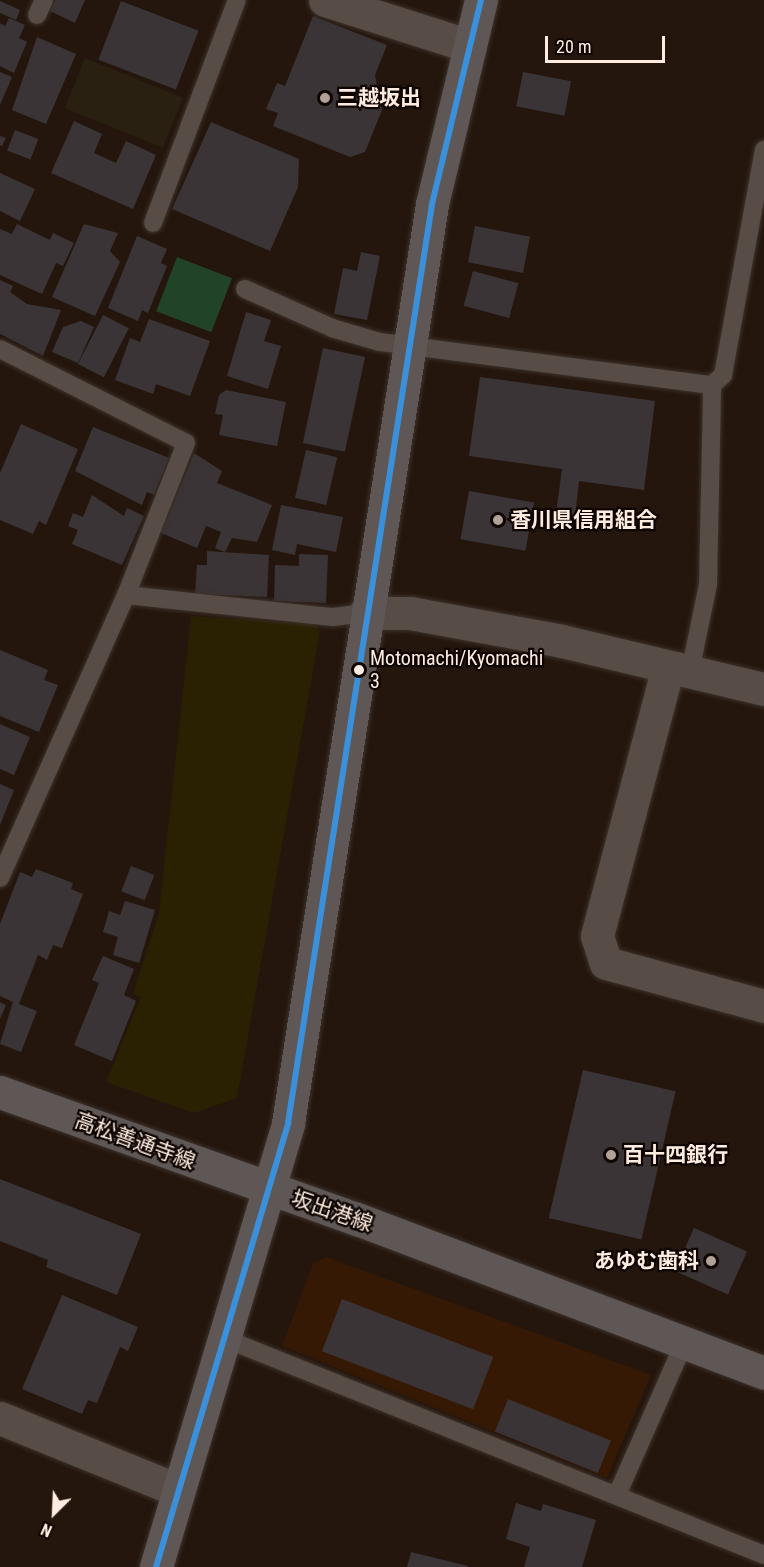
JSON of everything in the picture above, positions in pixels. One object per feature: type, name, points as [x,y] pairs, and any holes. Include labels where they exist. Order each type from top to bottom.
[{"type":"main road","points":[[270,1189],[288,1123],[365,613],[414,345],[432,204],[481,0]]},
{"type":"main road","name":"高松善通寺線","points":[[0,1092],[270,1189]]},
{"type":"main road","name":"坂出港線","points":[[156,1567],[175,1490],[221,1337],[270,1189],[685,1341],[764,1373]]},
{"type":"street","points":[[324,0],[470,46]]},
{"type":"street","points":[[365,613],[410,613],[764,688]]},
{"type":"street","points":[[679,670],[597,936],[606,963],[764,1006]]},
{"type":"street","points":[[0,1418],[175,1490]]},
{"type":"lane","points":[[153,223],[237,0]]},
{"type":"lane","points":[[679,670],[708,584],[712,385],[723,375],[764,150]]},
{"type":"lane","points":[[245,289],[332,328],[414,345],[712,385]]},
{"type":"lane","points":[[0,349],[186,443],[126,595],[0,878]]},
{"type":"lane","points":[[126,595],[333,617],[365,613]]},
{"type":"lane","points":[[221,1337],[764,1555]]},
{"type":"lane","points":[[618,1495],[685,1341]]},
{"type":"shaded area","points":[[85,58],[183,98],[163,148],[65,108]]},
{"type":"shaded area","points":[[326,1257],[651,1375],[607,1478],[282,1346],[313,1264]]},
{"type":"green space","points":[[177,257],[232,278],[211,332],[156,311]]},
{"type":"sand","points":[[191,616],[314,624],[320,631],[237,1098],[194,1113],[106,1082],[141,997],[133,994],[159,913]]},
{"type":"building","points":[[55,0],[85,0],[75,23],[50,11]]},
{"type":"building","points":[[0,1],[20,10],[16,20],[0,13]]},
{"type":"building","points":[[121,1],[198,31],[176,90],[98,60]]},
{"type":"building","name":"三越坂出","points":[[313,16],[387,45],[375,75],[382,110],[365,152],[350,157],[273,126],[278,113],[266,109],[277,83],[285,86]]},
{"type":"building","points":[[9,18],[25,25],[19,38],[27,42],[14,73],[0,66],[0,23],[5,26]]},
{"type":"building","points":[[37,37],[76,54],[46,124],[12,110]]},
{"type":"building","points":[[0,72],[12,77],[0,105]]},
{"type":"building","points":[[523,72],[571,81],[564,116],[516,106]]},
{"type":"building","points":[[74,121],[102,134],[94,153],[116,163],[126,141],[156,155],[133,209],[51,173]]},
{"type":"building","points":[[211,122],[299,159],[298,187],[270,251],[172,209]]},
{"type":"building","points":[[15,130],[38,139],[30,159],[7,151]]},
{"type":"building","points":[[0,136],[6,138],[2,146],[0,145]]},
{"type":"building","points":[[0,173],[35,189],[20,221],[0,211]]},
{"type":"building","points":[[17,224],[50,240],[53,233],[74,243],[63,266],[56,263],[42,294],[0,275],[0,229],[12,234]]},
{"type":"building","points":[[84,224],[118,233],[110,251],[120,262],[95,316],[52,297]]},
{"type":"building","points":[[475,226],[530,237],[523,273],[468,262]]},
{"type":"building","points":[[137,236],[167,249],[161,263],[167,266],[148,313],[142,310],[138,321],[108,308]]},
{"type":"building","points":[[361,252],[380,256],[367,320],[334,314],[343,268],[357,271]]},
{"type":"building","points":[[473,271],[518,283],[509,318],[464,306]]},
{"type":"building","points":[[0,280],[13,286],[10,292],[27,304],[61,310],[43,356],[0,334]]},
{"type":"building","points":[[246,312],[271,320],[264,341],[281,346],[268,389],[227,376]]},
{"type":"building","points":[[103,315],[129,328],[104,377],[78,364]]},
{"type":"building","points":[[149,319],[210,341],[190,396],[156,384],[153,394],[115,380],[130,338],[140,342]]},
{"type":"building","points":[[81,321],[94,327],[78,363],[52,352],[63,327]]},
{"type":"building","points":[[323,348],[365,357],[345,452],[303,443]]},
{"type":"building","points":[[480,377],[655,401],[644,490],[579,481],[575,517],[556,514],[562,469],[469,456]]},
{"type":"building","points":[[226,390],[286,402],[277,446],[219,435],[223,415],[215,414],[219,395]]},
{"type":"building","points":[[21,424],[78,449],[46,525],[39,521],[33,534],[0,520],[0,473]]},
{"type":"building","points":[[93,427],[169,458],[154,495],[147,492],[142,505],[75,471]]},
{"type":"building","points":[[306,450],[337,457],[326,505],[295,498]]},
{"type":"building","points":[[194,453],[222,471],[217,483],[272,505],[257,542],[232,538],[225,552],[215,548],[221,532],[206,526],[197,548],[161,533]]},
{"type":"building","name":"香川県信用組合","points":[[469,491],[534,502],[525,551],[460,539]]},
{"type":"building","points":[[92,495],[124,516],[127,508],[144,516],[122,565],[72,544],[78,530],[68,526],[73,513],[83,517]]},
{"type":"building","points":[[281,505],[343,517],[336,552],[297,544],[295,555],[272,550]]},
{"type":"building","points":[[207,551],[269,555],[267,597],[195,594],[197,565],[207,565]]},
{"type":"building","points":[[299,554],[328,555],[326,603],[274,601],[275,565],[299,566]]},
{"type":"building","points":[[0,650],[48,670],[44,680],[58,685],[39,732],[0,716]]},
{"type":"building","points":[[0,724],[30,737],[14,775],[0,769]]},
{"type":"building","points":[[0,784],[14,790],[0,825]]},
{"type":"building","points":[[131,866],[154,875],[145,900],[121,891]]},
{"type":"building","points":[[36,869],[73,883],[71,889],[83,894],[62,948],[53,945],[47,960],[38,955],[19,1004],[37,1011],[21,1052],[0,1044],[13,1002],[0,996],[0,924],[20,872],[32,877]]},
{"type":"building","points":[[125,901],[155,910],[139,963],[113,955],[118,937],[103,932],[109,911],[120,915]]},
{"type":"building","points":[[103,956],[134,969],[124,995],[136,1001],[112,1061],[74,1045],[99,983],[92,980]]},
{"type":"building","points":[[0,1002],[6,1005],[0,1019]]},
{"type":"building","name":"百十四銀行","points":[[583,1070],[676,1091],[641,1239],[549,1218]]},
{"type":"building","points":[[0,1179],[141,1234],[117,1295],[46,1267],[48,1260],[0,1241]]},
{"type":"building","name":"あゆむ歯科","points":[[694,1228],[747,1252],[728,1295],[675,1271]]},
{"type":"building","points":[[62,1295],[138,1327],[128,1351],[120,1347],[97,1403],[88,1400],[82,1414],[22,1389]]},
{"type":"building","points":[[342,1299],[493,1357],[473,1409],[322,1351]]},
{"type":"building","points":[[508,1399],[611,1441],[598,1473],[495,1431]]},
{"type":"building","points":[[516,1503],[541,1511],[543,1504],[596,1520],[582,1567],[524,1567],[530,1547],[506,1539]]},
{"type":"building","points":[[411,1552],[468,1566],[407,1567]]},
{"type":"transit line","points":[[156,1567],[288,1123],[432,204],[481,0]]},
{"type":"place","name":"三越坂出","points":[[325,98]]},
{"type":"place","name":"香川県信用組合","points":[[498,520]]},
{"type":"place","name":"Motomachi/Kyomachi 3","points":[[359,670]]},
{"type":"place","name":"百十四銀行","points":[[611,1155]]},
{"type":"place","name":"あゆむ歯科","points":[[711,1261]]}]
